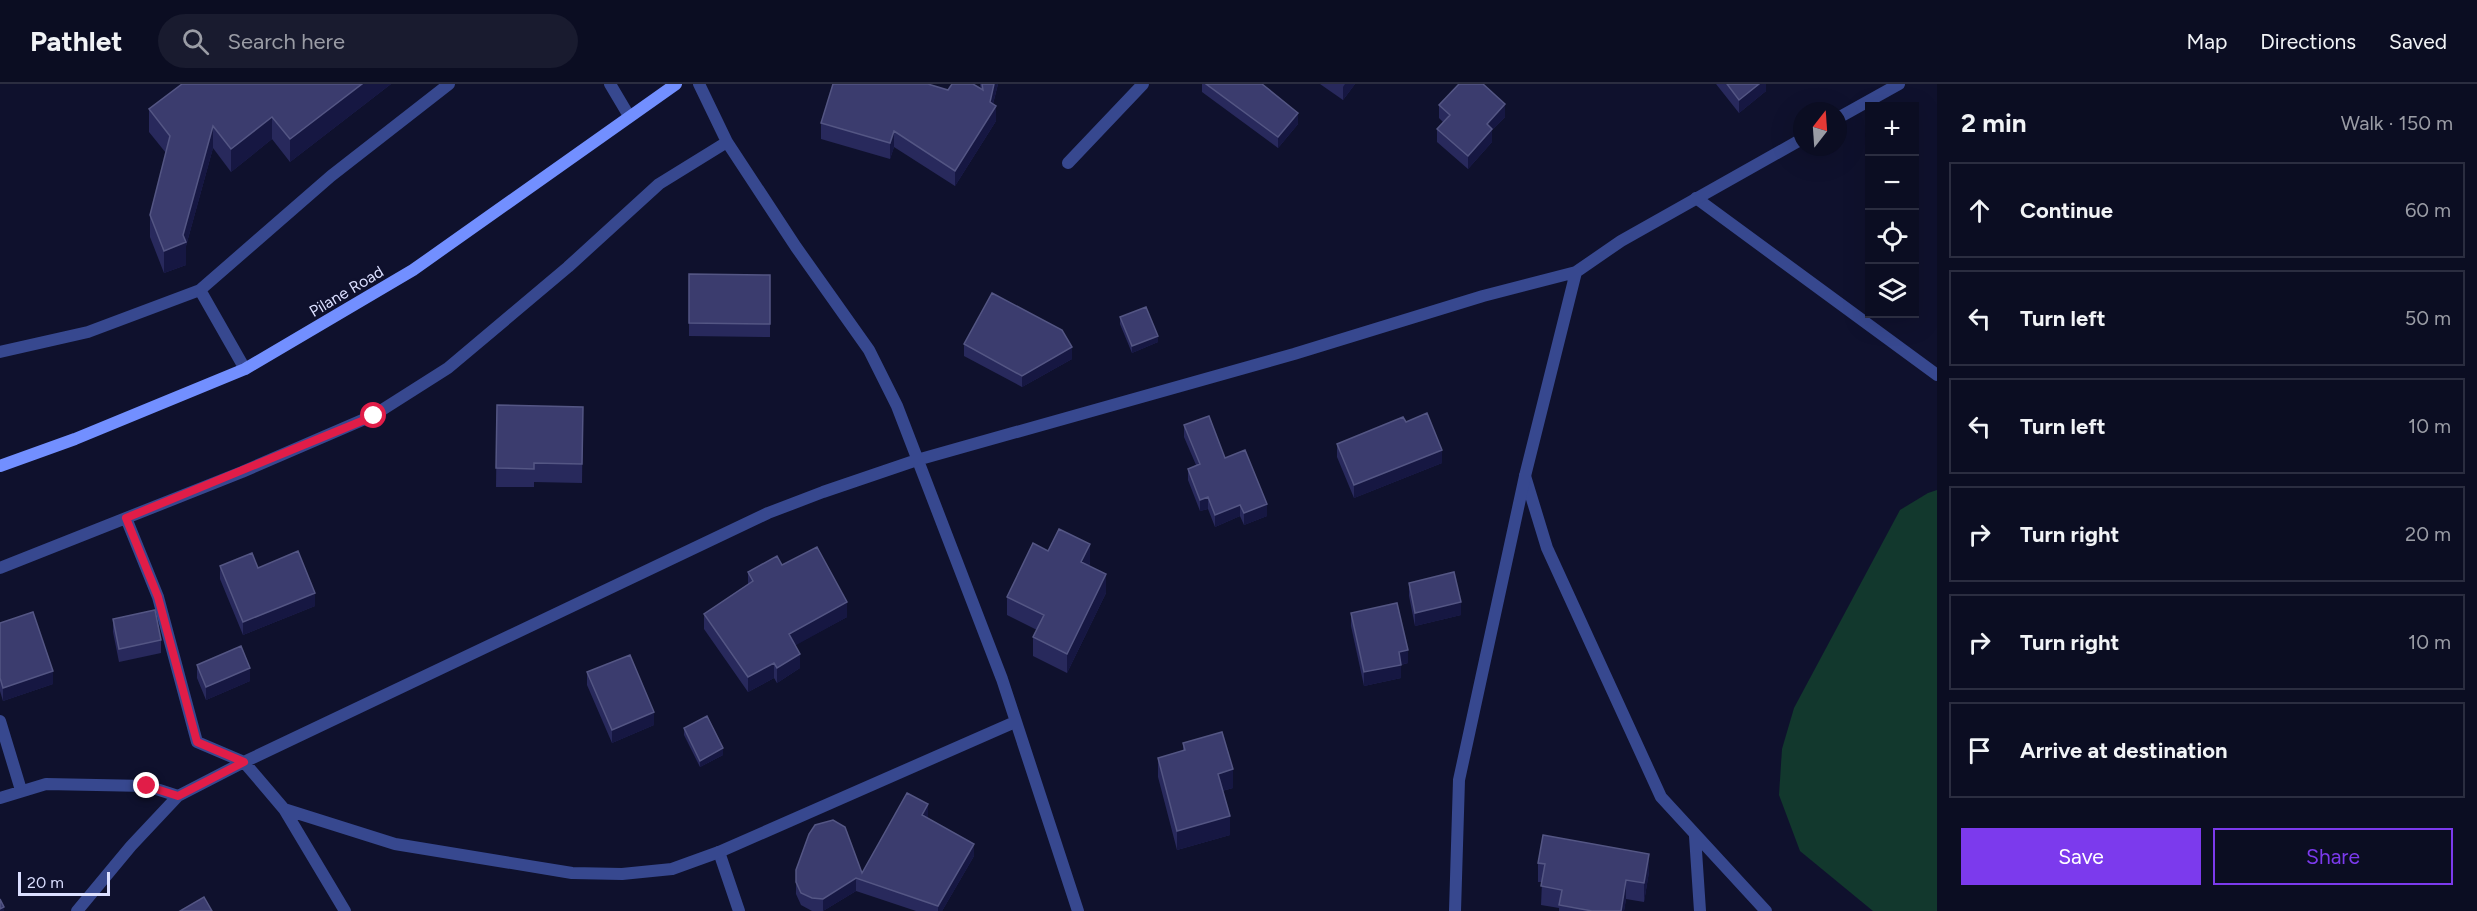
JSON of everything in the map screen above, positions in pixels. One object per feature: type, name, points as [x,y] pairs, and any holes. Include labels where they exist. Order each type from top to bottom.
[{"type":"main road","name":"Pilane Road","points":[[0,466],[75,439],[245,369],[413,270],[676,84]]},
{"type":"street","points":[[0,352],[88,332],[200,290],[331,176],[450,84]]},
{"type":"street","points":[[610,84],[629,116]]},
{"type":"street","points":[[699,84],[727,142],[796,247],[869,350],[897,406],[1002,679],[1078,911]]},
{"type":"street","points":[[1068,163],[1143,84]]},
{"type":"street","points":[[1847,113],[1899,84]]},
{"type":"street","points":[[0,568],[374,416],[448,368],[568,267],[659,184],[727,142]]},
{"type":"street","points":[[77,911],[131,846],[178,796],[244,762],[768,513],[917,460],[1305,350],[1483,296],[1576,272],[1622,241],[1793,144]]},
{"type":"street","points":[[1696,198],[1937,375]]},
{"type":"street","points":[[1455,911],[1459,780],[1525,476],[1576,272]]},
{"type":"street","points":[[200,290],[245,369]]},
{"type":"street","points":[[1525,476],[1547,548],[1661,797],[1766,911]]},
{"type":"street","points":[[126,518],[158,597],[197,742],[244,762],[284,809],[345,911]]},
{"type":"street","points":[[0,721],[21,790]]},
{"type":"street","points":[[284,809],[395,844],[572,873],[622,874],[672,869],[719,852],[1015,722]]},
{"type":"street","points":[[0,798],[46,784],[147,786],[178,796]]},
{"type":"street","points":[[1695,836],[1700,911]]},
{"type":"street","points":[[719,852],[740,911]]},
{"type":"green space","points":[[1937,490],[1937,911],[1873,911],[1800,851],[1779,795],[1782,749],[1794,708],[1900,510]]},
{"type":"building","points":[[182,84],[362,84],[290,139],[272,117],[231,149],[213,126],[183,235],[186,242],[164,251],[150,215],[170,136],[149,109]]},
{"type":"building","points":[[833,84],[928,84],[948,90],[952,84],[973,84],[983,90],[982,84],[994,84],[990,102],[996,106],[955,171],[894,131],[890,143],[821,123]]},
{"type":"building","points":[[1206,84],[1262,84],[1298,113],[1278,137]]},
{"type":"building","points":[[1459,84],[1483,84],[1505,104],[1487,124],[1492,129],[1468,156],[1437,129],[1450,115],[1439,105]]},
{"type":"building","points":[[1727,84],[1759,84],[1739,100]]},
{"type":"building","points":[[689,274],[770,275],[770,324],[689,323]]},
{"type":"building","points":[[992,293],[1062,330],[1072,347],[1022,376],[964,344]]},
{"type":"building","points":[[1146,307],[1158,336],[1132,346],[1120,317]]},
{"type":"building","points":[[497,405],[583,407],[582,464],[534,463],[534,469],[496,468]]},
{"type":"building","points":[[1427,413],[1442,450],[1354,485],[1337,444],[1403,417],[1406,422]]},
{"type":"building","points":[[1209,416],[1225,458],[1245,450],[1267,504],[1244,513],[1240,505],[1215,515],[1208,497],[1200,500],[1188,469],[1200,464],[1184,425]]},
{"type":"building","points":[[1059,529],[1090,544],[1081,562],[1106,574],[1067,654],[1033,637],[1044,615],[1007,597],[1033,543],[1048,551]]},
{"type":"building","points":[[817,547],[847,602],[789,634],[800,654],[777,668],[774,663],[748,677],[704,614],[753,581],[748,572],[777,556],[782,565]]},
{"type":"building","points":[[298,551],[315,593],[243,622],[220,566],[252,553],[258,568]]},
{"type":"building","points":[[1454,572],[1461,602],[1415,613],[1409,583]]},
{"type":"building","points":[[1397,603],[1408,650],[1399,652],[1401,665],[1364,672],[1351,613]]},
{"type":"building","points":[[155,610],[161,640],[119,649],[113,619]]},
{"type":"building","points":[[33,612],[53,671],[3,688],[0,678],[0,623]]},
{"type":"building","points":[[241,646],[250,668],[206,687],[197,665]]},
{"type":"building","points":[[630,655],[654,712],[612,730],[587,672]]},
{"type":"building","points":[[707,716],[723,748],[700,761],[684,728]]},
{"type":"building","points":[[1222,732],[1233,769],[1218,774],[1230,816],[1177,831],[1158,758],[1185,750],[1183,743]]},
{"type":"building","points":[[907,793],[928,804],[922,815],[974,844],[938,906],[856,878],[823,899],[812,898],[801,893],[796,882],[796,870],[809,834],[815,825],[833,820],[845,827],[862,873]]},
{"type":"building","points":[[1543,835],[1649,854],[1644,883],[1626,880],[1621,911],[1592,911],[1559,905],[1562,890],[1541,886],[1545,864],[1538,863]]},
{"type":"building","points":[[204,897],[212,911],[180,911]]},
{"type":"route","points":[[147,786],[178,796],[244,762],[197,742],[158,597],[126,518],[374,416]]}]
